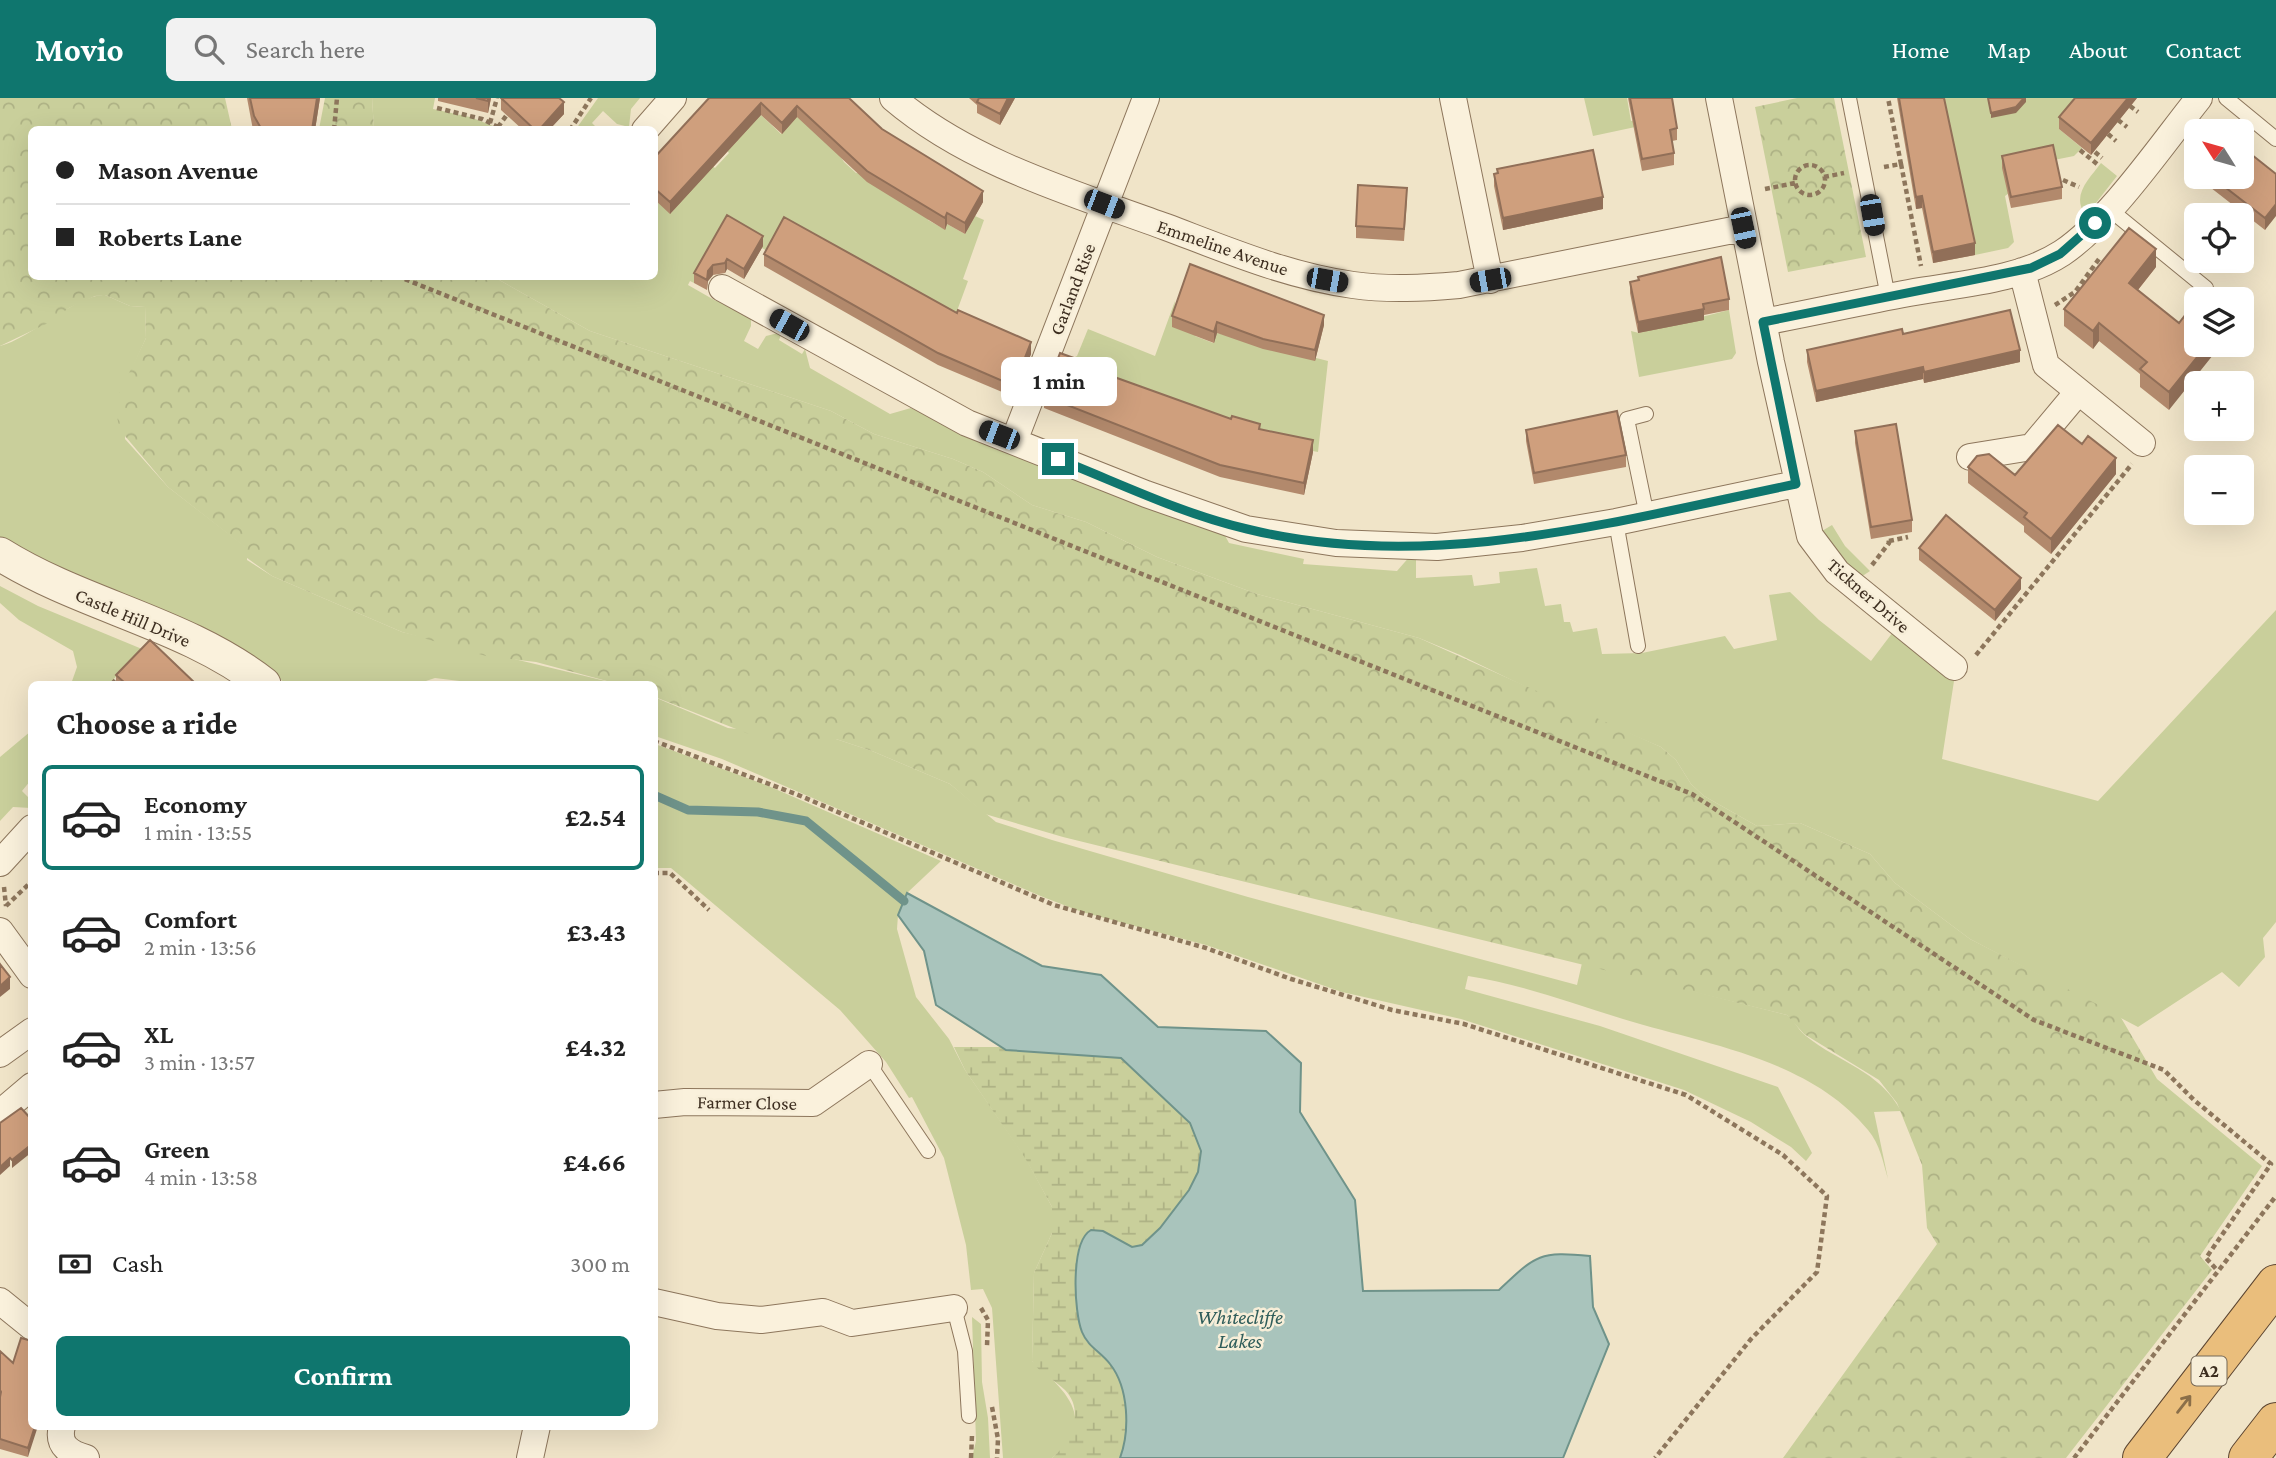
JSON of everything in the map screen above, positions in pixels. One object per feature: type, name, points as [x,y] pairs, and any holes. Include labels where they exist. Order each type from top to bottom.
[{"type":"highway","name":"A2","points":[[2142,1458],[2276,1284]]},
{"type":"highway","points":[[2248,1458],[2276,1422]]},
{"type":"street","points":[[649,126],[674,98]]},
{"type":"street","name":"Emmeline Avenue","points":[[893,98],[979,153],[1104,204],[1270,265],[1327,280],[1414,288],[1490,280],[1743,228]]},
{"type":"street","name":"Garland Rise","points":[[1014,441],[1146,98]]},
{"type":"street","points":[[1453,98],[1461,124],[1490,280]]},
{"type":"street","name":"Tickner Drive","points":[[1719,98],[1796,484],[1810,536],[1831,566],[1954,667]]},
{"type":"street","points":[[1763,322],[2022,271],[2068,248],[2108,208],[2199,98]]},
{"type":"street","points":[[2022,271],[2045,362],[2142,443]]},
{"type":"street","points":[[722,288],[934,407],[1146,494],[1246,529],[1336,543],[1437,547],[1522,538],[1616,522],[1796,484]]},
{"type":"street","points":[[1970,457],[2032,447],[2078,392]]},
{"type":"street","name":"Castle Hill Drive","points":[[0,554],[50,580],[213,651],[259,681]]},
{"type":"street","points":[[1,861],[28,832]]},
{"type":"street","points":[[4,917],[28,967]]},
{"type":"street","points":[[0,1054],[28,1034]]},
{"type":"street","name":"Farmer Close","points":[[658,1104],[685,1101],[813,1103],[869,1064]]},
{"type":"street","points":[[0,1113],[28,1089]]},
{"type":"street","points":[[0,1301],[28,1324]]},
{"type":"street","points":[[658,1303],[717,1316],[761,1320],[823,1312],[852,1323],[954,1308]]},
{"type":"street","points":[[61,1430],[60,1438],[63,1445],[73,1454],[86,1458]]},
{"type":"street","points":[[530,1458],[536,1430]]},
{"type":"lane","points":[[1849,98],[1888,297]]},
{"type":"lane","points":[[2226,98],[2276,139]]},
{"type":"lane","points":[[2108,208],[2205,287]]},
{"type":"lane","points":[[1646,414],[1627,419],[1647,516]]},
{"type":"lane","points":[[1616,522],[1638,646]]},
{"type":"lane","points":[[869,1064],[900,1106],[928,1152]]},
{"type":"lane","points":[[954,1308],[965,1352],[969,1416]]},
{"type":"path","points":[[334,126],[337,98]]},
{"type":"path","points":[[490,123],[497,98]]},
{"type":"path","points":[[573,126],[591,98]]},
{"type":"path","points":[[1888,98],[1923,275]]},
{"type":"path","points":[[2130,106],[2138,112]]},
{"type":"path","points":[[437,108],[496,126]]},
{"type":"path","points":[[499,126],[506,116]]},
{"type":"path","points":[[2118,120],[2127,127]]},
{"type":"path","points":[[2108,134],[2116,141]]},
{"type":"path","points":[[2080,150],[2097,164]]},
{"type":"path","points":[[2095,152],[2102,158]]},
{"type":"path","points":[[1864,170],[1901,164]]},
{"type":"path","points":[[1809,165],[1819,168],[1825,182],[1821,191],[1808,195],[1799,191],[1795,183],[1800,169],[1809,165]]},
{"type":"path","points":[[2063,180],[2079,187]]},
{"type":"path","points":[[1765,189],[1795,183]]},
{"type":"path","points":[[2034,311],[2069,298],[2086,280],[2103,253]]},
{"type":"path","points":[[407,280],[1692,794],[2034,1020],[2164,1070],[2194,1100],[2271,1164],[2206,1258],[2218,1271]]},
{"type":"path","points":[[1954,667],[1981,652],[2129,470],[2142,443]]},
{"type":"path","points":[[1871,566],[1889,539],[1908,537]]},
{"type":"path","points":[[115,681],[128,668]]},
{"type":"path","points":[[658,742],[796,793],[1067,910],[1206,948],[1290,979],[1392,1010],[1464,1024],[1686,1095],[1783,1155],[1826,1196],[1817,1272],[1751,1339],[1655,1458]]},
{"type":"path","points":[[1,861],[13,869],[4,886],[4,917]]},
{"type":"path","points":[[658,873],[670,873],[709,910]]},
{"type":"path","points":[[4,917],[28,886]]},
{"type":"path","points":[[2074,1458],[2276,1196]]},
{"type":"green space","points":[[0,98],[225,98],[231,126],[28,126],[28,280],[499,280],[590,331],[831,411],[874,434],[953,459],[983,472],[1032,505],[1086,522],[1157,557],[1257,594],[1419,638],[1661,747],[1676,760],[1691,784],[1704,796],[1757,826],[1800,823],[1870,854],[1895,883],[1970,939],[2120,1016],[2157,1079],[2262,1166],[2200,1256],[2212,1270],[2066,1458],[1783,1458],[1937,1244],[1927,1228],[1922,1165],[1897,1103],[1879,1080],[1804,1034],[1787,1015],[1063,837],[985,814],[950,784],[836,739],[781,741],[759,738],[658,698],[658,681],[607,681],[536,662],[486,656],[402,632],[272,576],[243,555],[246,548],[168,487],[120,430],[114,404],[146,338],[145,307],[130,306],[105,295],[95,296],[0,346]]},
{"type":"green space","points":[[325,98],[372,98],[374,126],[320,126]]},
{"type":"green space","points":[[372,98],[435,98],[433,109],[470,117],[493,126],[374,126]]},
{"type":"green space","points":[[598,98],[640,98],[631,109],[629,126],[617,124],[603,111],[592,123],[595,126],[578,126]]},
{"type":"green space","points":[[802,98],[844,162],[856,173],[951,179],[928,220],[944,229],[947,224],[965,234],[975,216],[984,220],[963,279],[968,281],[954,319],[767,251],[727,226],[694,283],[690,281],[688,285],[716,301],[719,298],[751,317],[751,326],[744,341],[758,349],[766,336],[778,333],[781,335],[779,340],[802,354],[805,349],[810,368],[890,414],[911,408],[995,449],[1222,530],[1229,543],[1304,559],[1303,564],[1397,571],[1411,555],[1416,555],[1416,578],[1472,575],[1474,586],[1500,583],[1499,572],[1537,568],[1545,606],[1561,604],[1564,622],[1570,622],[1573,632],[1597,628],[1602,654],[1642,653],[1725,636],[1734,649],[1777,640],[1769,595],[1790,592],[1819,620],[1871,661],[1893,632],[1954,681],[1942,759],[2098,801],[2276,610],[2276,922],[2263,938],[2265,957],[2239,987],[2222,972],[2138,1027],[1970,939],[1895,883],[1870,854],[1800,823],[1757,826],[1704,796],[1691,784],[1676,760],[1661,747],[1565,706],[1460,655],[1419,638],[1257,594],[1157,557],[1086,522],[1032,505],[983,472],[953,459],[874,434],[831,411],[590,331],[499,280],[658,280],[658,202],[671,213],[711,165],[715,168],[729,153],[725,149],[761,115],[781,134]]},
{"type":"green space","points":[[1584,98],[1627,98],[1631,121],[1639,120],[1640,126],[1593,136]]},
{"type":"green space","points":[[1797,98],[1834,98],[1866,257],[1788,272],[1755,107]]},
{"type":"green space","points":[[1941,98],[2084,98],[2059,129],[2082,148],[2074,156],[2054,160],[2005,196],[2014,242],[2008,248],[1975,255]]},
{"type":"green space","points":[[2101,163],[2117,176],[2092,208],[2085,208],[2085,214],[2081,207],[2081,193]]},
{"type":"green space","points":[[105,295],[130,306],[145,307],[146,338],[131,371],[125,439],[168,487],[247,548],[247,560],[272,576],[402,632],[606,681],[460,681],[435,678],[426,681],[283,681],[270,670],[40,561],[0,537],[0,346],[12,342],[68,308],[94,296]]},
{"type":"green space","points":[[1175,301],[1174,315],[1198,327],[1195,336],[1213,343],[1217,333],[1328,361],[1318,452],[1265,442],[1069,360],[1077,356],[1088,329],[1155,356]]},
{"type":"green space","points":[[1729,310],[1736,353],[1732,359],[1639,377],[1631,331],[1639,333]]},
{"type":"green space","points":[[1832,525],[1845,546],[1870,571],[1861,577],[1846,563],[1822,531]]},
{"type":"green space","points":[[0,586],[38,606],[142,649],[112,681],[72,681],[77,667],[73,651],[19,620],[0,603]]},
{"type":"green space","points":[[658,699],[728,728],[836,739],[872,751],[950,784],[996,822],[1248,897],[1577,985],[1582,963],[1787,1015],[1806,1036],[1882,1086],[1901,1111],[1874,1112],[1888,1179],[1881,1153],[1872,1135],[1844,1106],[1817,1086],[1754,1057],[1526,989],[1468,976],[1465,989],[1600,1026],[1778,1087],[1812,1153],[1806,1161],[1791,1147],[1751,1122],[1684,1090],[1461,1019],[1342,992],[1206,945],[1082,912],[722,759],[658,737]]},
{"type":"green space","points":[[28,734],[28,784],[22,791],[28,797],[28,808],[13,807],[0,821],[0,757]]},
{"type":"green space","points":[[658,745],[766,785],[941,861],[907,893],[898,915],[897,929],[916,997],[949,1039],[965,1070],[1025,1157],[1052,1207],[1052,1233],[1034,1273],[1032,1361],[1065,1394],[1075,1418],[1074,1431],[1052,1458],[1003,1458],[992,1308],[983,1289],[971,1290],[966,1245],[944,1158],[912,1097],[909,1098],[886,1062],[840,1010],[671,868],[658,868]]},
{"type":"green space","points":[[954,1047],[1261,1047],[1246,1415],[1087,1232],[1082,1241],[1077,1268],[1076,1299],[1080,1327],[1087,1341],[1110,1364],[1121,1385],[1126,1410],[1125,1435],[1120,1458],[1052,1458],[1065,1444],[1074,1426],[1075,1417],[1071,1398],[1065,1390],[1032,1361],[1034,1273],[1052,1233],[1052,1207],[1025,1158],[965,1070]]},
{"type":"green space","points":[[972,1317],[981,1324],[982,1382],[988,1418],[990,1458],[972,1458],[976,1441]]},
{"type":"water","name":"Whitecliffe Lakes","points":[[907,893],[1042,966],[1101,975],[1158,1027],[1266,1031],[1301,1063],[1300,1112],[1355,1200],[1363,1291],[1499,1290],[1539,1258],[1559,1254],[1590,1256],[1593,1307],[1609,1344],[1563,1458],[1120,1458],[1126,1423],[1124,1397],[1110,1364],[1088,1342],[1079,1322],[1076,1278],[1080,1248],[1084,1237],[1091,1230],[1103,1231],[1132,1247],[1142,1245],[1160,1228],[1189,1190],[1198,1172],[1201,1151],[1190,1123],[1121,1058],[1006,1050],[936,1005],[924,951],[898,915]]},
{"type":"building","points":[[250,98],[317,98],[313,126],[260,126],[254,116]]},
{"type":"building","points":[[501,98],[559,98],[564,102],[543,126],[531,126]]},
{"type":"building","points":[[709,98],[849,98],[882,129],[983,191],[965,223],[947,213],[945,218],[867,171],[797,106],[782,123],[761,103],[670,202],[658,192],[658,154]]},
{"type":"building","points":[[979,98],[1008,98],[1000,114],[977,102]]},
{"type":"building","points":[[1630,98],[1672,98],[1677,128],[1670,130],[1674,153],[1642,159]]},
{"type":"building","points":[[1899,98],[1944,98],[1975,243],[1933,252],[1922,196],[1916,197]]},
{"type":"building","points":[[1988,98],[2024,98],[2016,107],[1991,113]]},
{"type":"building","points":[[2075,98],[2128,98],[2091,143],[2059,117]]},
{"type":"building","points":[[2053,145],[2062,187],[2011,197],[2002,156]]},
{"type":"building","points":[[1593,150],[1603,197],[1503,218],[1494,174],[1498,173],[1497,169]]},
{"type":"building","points":[[2254,157],[2276,174],[2276,204],[2265,218],[2254,209],[2254,203],[2246,203],[2228,189],[2254,189]]},
{"type":"building","points":[[1358,185],[1407,188],[1404,229],[1356,226]]},
{"type":"building","points":[[727,215],[763,236],[744,269],[727,259],[725,263],[713,265],[708,271],[707,280],[694,273]]},
{"type":"building","points":[[784,217],[957,313],[958,310],[1031,342],[1014,386],[938,353],[764,254]]},
{"type":"building","points":[[2129,228],[2156,249],[2129,283],[2179,323],[2184,317],[2184,357],[2197,357],[2169,392],[2140,369],[2147,362],[2099,323],[2093,331],[2064,309]]},
{"type":"building","points":[[1721,257],[1729,299],[1703,304],[1704,309],[1638,322],[1630,282],[1639,280],[1638,277]]},
{"type":"building","points":[[1190,264],[1324,315],[1315,350],[1263,339],[1217,322],[1214,332],[1172,316]]},
{"type":"building","points":[[2010,310],[2020,350],[1924,372],[1923,367],[1816,391],[1807,350],[1902,329],[1903,334]]},
{"type":"building","points":[[1060,353],[1093,365],[1092,369],[1231,419],[1232,416],[1260,424],[1259,429],[1313,440],[1304,483],[1220,465],[1044,396]]},
{"type":"building","points":[[1617,411],[1626,455],[1534,473],[1526,430]]},
{"type":"building","points":[[1896,424],[1912,520],[1871,527],[1855,431]]},
{"type":"building","points":[[2058,425],[2082,444],[2088,436],[2116,458],[2051,539],[2024,517],[2027,513],[1968,467],[1977,456],[1989,454],[2015,475]]},
{"type":"building","points":[[1946,515],[2021,578],[1995,610],[1919,548]]},
{"type":"building","points":[[150,640],[193,681],[123,681],[116,675]]},
{"type":"building","points":[[0,964],[10,977],[0,986]]},
{"type":"building","points":[[21,1108],[28,1116],[28,1147],[0,1167],[0,1123]]},
{"type":"building","points":[[21,1338],[28,1340],[28,1430],[34,1430],[28,1448],[0,1439],[0,1351],[13,1363]]},
{"type":"waterway","points":[[658,797],[688,810],[758,812],[806,821],[904,901]]},
{"type":"route","points":[[1058,459],[1246,529],[1336,543],[1437,547],[1522,538],[1647,516],[1796,484],[1763,322],[2031,268],[2060,254],[2077,242],[2095,223]]}]
